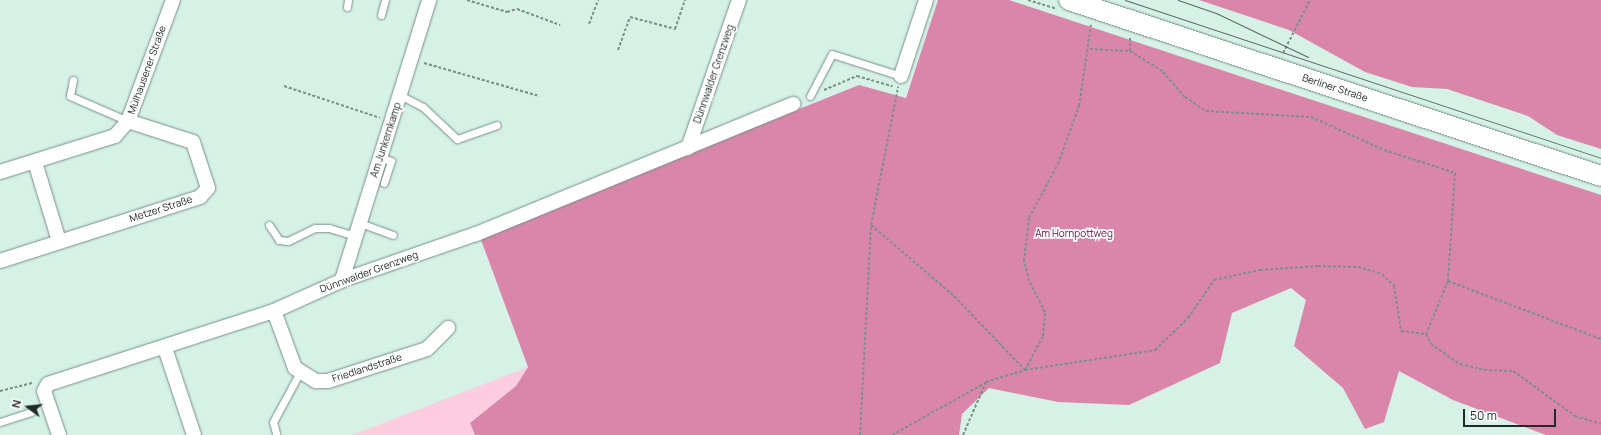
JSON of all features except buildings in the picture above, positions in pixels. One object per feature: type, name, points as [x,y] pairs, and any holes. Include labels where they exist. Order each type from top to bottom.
[{"type":"main road","name":"Berliner Straße","points":[[1069,0],[1601,176]]},
{"type":"street","name":"Mülhausener Straße","points":[[0,172],[115,136],[128,121],[173,0]]},
{"type":"street","name":"Am Junkernkamp","points":[[342,280],[430,0]]},
{"type":"street","name":"Dünnwalder Grenzweg","points":[[688,148],[739,0]]},
{"type":"street","points":[[900,82],[926,0]]},
{"type":"street","name":"Dünnwalder Grenzweg","points":[[44,387],[274,311],[342,280],[476,234],[793,104]]},
{"type":"street","name":"Metzer Straße","points":[[0,261],[200,197],[208,188],[193,142],[128,121]]},
{"type":"street","points":[[35,162],[59,241]]},
{"type":"street","points":[[274,311],[299,374]]},
{"type":"street","name":"Friedlandstraße","points":[[299,374],[310,380],[328,381],[427,349],[448,328]]},
{"type":"street","points":[[165,348],[194,435]]},
{"type":"street","points":[[44,387],[59,435]]},
{"type":"lane","points":[[381,15],[384,0]]},
{"type":"lane","points":[[810,96],[832,54],[900,82]]},
{"type":"lane","points":[[74,80],[70,96],[128,121]]},
{"type":"lane","points":[[400,95],[423,107],[457,139],[497,125]]},
{"type":"lane","points":[[380,157],[391,161],[384,183]]},
{"type":"lane","points":[[269,225],[278,240],[288,241],[315,228],[358,230],[393,235]]},
{"type":"lane","points":[[276,433],[272,422],[299,374]]},
{"type":"lane","points":[[0,422],[31,412]]},
{"type":"path","points":[[468,0],[507,12],[517,9],[560,25]]},
{"type":"path","points":[[589,24],[598,0]]},
{"type":"path","points":[[618,50],[630,17],[675,29],[685,0]]},
{"type":"path","points":[[1277,69],[1310,0]]},
{"type":"path","points":[[1025,370],[1043,336],[1045,312],[1029,281],[1024,261],[1029,218],[1066,142],[1078,106],[1090,48],[1092,21]]},
{"type":"path","points":[[1130,34],[1130,51]]},
{"type":"path","points":[[1090,48],[1130,51],[1163,72],[1185,97],[1206,111],[1311,117],[1391,153],[1455,173],[1448,281],[1426,334],[1431,344],[1460,364],[1484,370],[1513,370],[1575,416],[1601,424]]},
{"type":"path","points":[[411,59],[539,96]]},
{"type":"path","points":[[810,96],[857,76],[900,82],[871,225],[860,435]]},
{"type":"path","points":[[284,86],[392,122]]},
{"type":"path","points":[[871,225],[954,296],[1025,370]]},
{"type":"path","points":[[892,435],[986,382],[1025,370],[1155,350],[1188,318],[1214,280],[1260,270],[1318,266],[1358,267],[1382,274],[1394,286],[1401,330],[1426,334]]},
{"type":"path","points":[[1448,281],[1601,339]]},
{"type":"path","points":[[0,391],[29,382],[44,387]]},
{"type":"path","points":[[963,435],[986,382]]},
{"type":"shaded area","points":[[528,367],[516,386],[470,423],[475,435],[352,435]]},
{"type":"green space","name":"Am Hornpottweg","points":[[938,0],[1009,0],[1601,195],[1601,435],[1546,435],[1453,400],[1399,371],[1384,422],[1365,429],[1343,388],[1294,346],[1306,300],[1291,288],[1232,313],[1220,363],[1129,405],[1058,402],[989,388],[962,414],[959,435],[475,435],[470,423],[516,386],[528,367],[480,237],[859,85],[906,98]]},
{"type":"green space","points":[[1199,0],[1601,0],[1601,149],[1557,135],[1528,116],[1447,89],[1412,87],[1365,72],[1289,30]]},
{"type":"tram line","points":[[1125,0],[1601,158]]},
{"type":"tram line","points":[[1178,0],[1216,13],[1308,57]]}]
